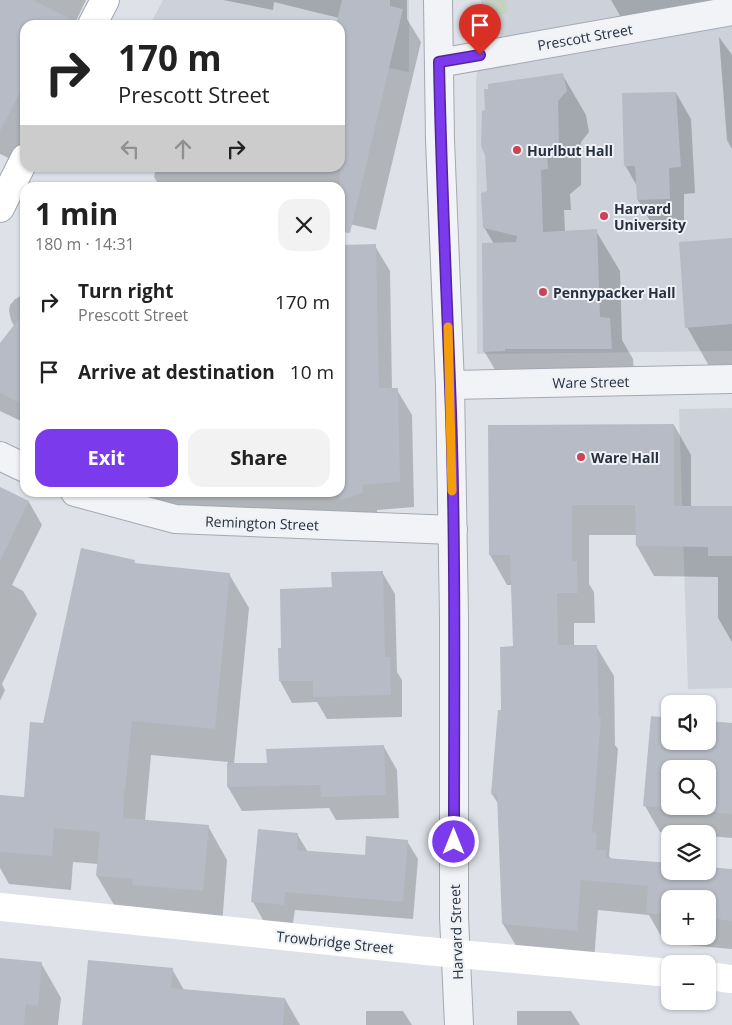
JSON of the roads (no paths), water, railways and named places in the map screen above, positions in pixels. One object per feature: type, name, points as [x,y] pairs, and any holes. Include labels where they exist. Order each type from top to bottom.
[{"type":"main road","points":[[95,20],[105,0]]},
{"type":"main road","points":[[0,208],[20,168]]},
{"type":"main road","name":"Trowbridge Street","points":[[0,907],[456,954],[661,972]]},
{"type":"main road","points":[[716,977],[732,979]]},
{"type":"street","name":"Harvard Street","points":[[438,0],[440,140],[450,385],[453,530],[454,917],[459,1025]]},
{"type":"street","name":"Prescott Street","points":[[439,62],[732,12]]},
{"type":"street","name":"Ware Street","points":[[450,385],[732,379]]},
{"type":"street","points":[[0,456],[20,466]]},
{"type":"street","name":"Remington Street","points":[[94,497],[175,519],[453,530]]},
{"type":"place","name":"Hurlbut Hall","points":[[517,150]]},
{"type":"place","name":"Harvard University","points":[[604,216]]},
{"type":"place","name":"Pennypacker Hall","points":[[543,292]]},
{"type":"place","name":"Ware Hall","points":[[581,457]]}]
